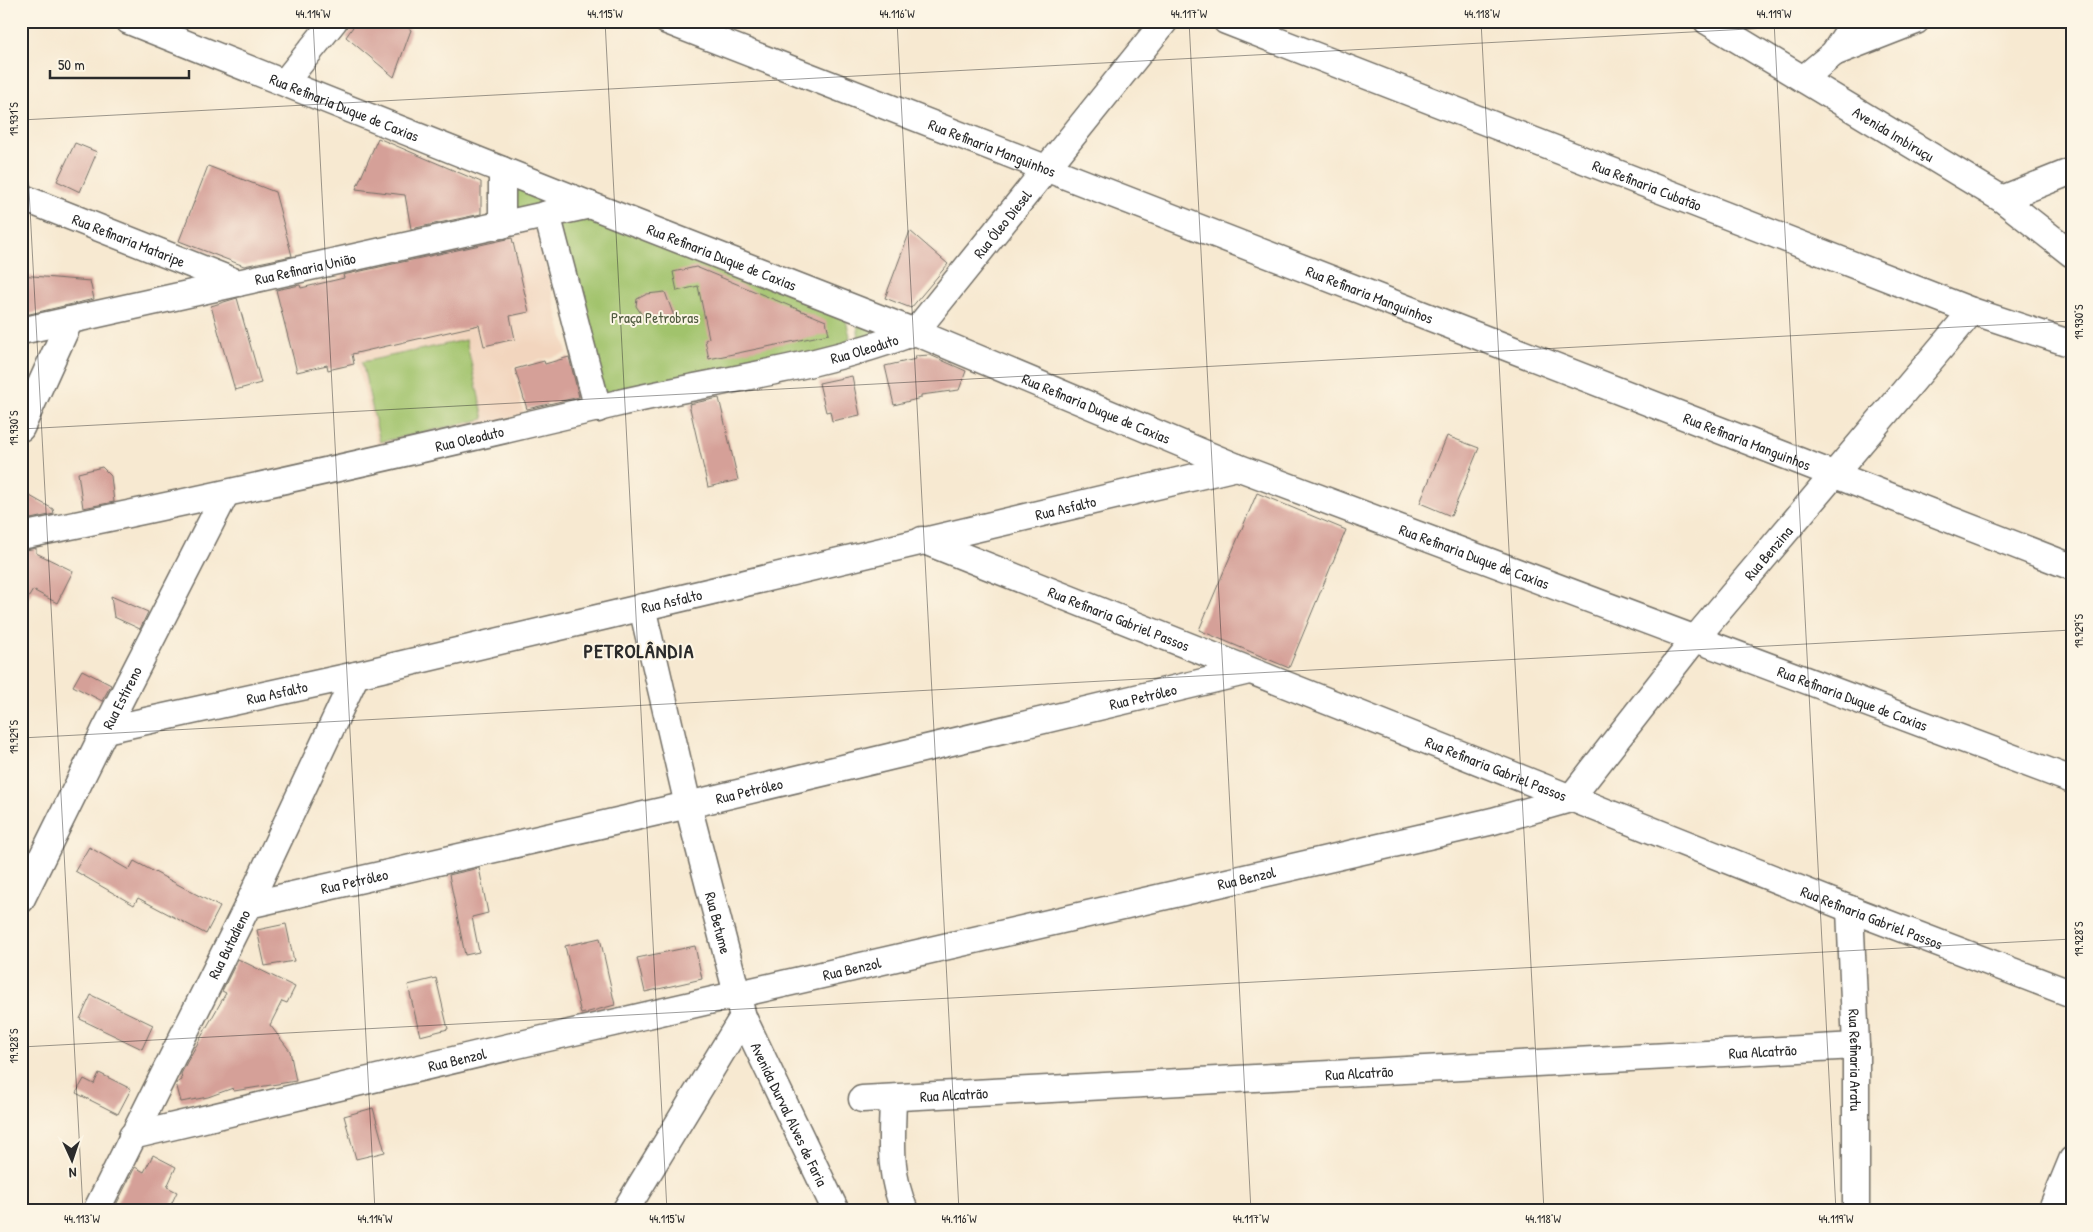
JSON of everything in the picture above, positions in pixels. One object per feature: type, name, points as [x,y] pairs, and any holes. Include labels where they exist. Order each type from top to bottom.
[{"type":"street","name":"Rua Refinaria Duque de Caxias","points":[[129,21],[590,206],[915,332],[1237,467],[2072,780]]},
{"type":"street","points":[[285,82],[334,21]]},
{"type":"street","name":"Rua Refinaria Manguinhos","points":[[666,21],[2072,568]]},
{"type":"street","name":"Rua Óleo Diesel","points":[[915,332],[1164,21]]},
{"type":"street","name":"Rua Refinaria Cubatão","points":[[1226,21],[1972,311],[2072,344]]},
{"type":"street","points":[[1803,79],[1834,53],[1855,21]]},
{"type":"street","points":[[1834,53],[1916,21]]},
{"type":"street","name":"Avenida Imbiruçu","points":[[1719,24],[1803,79],[2002,199],[2072,254]]},
{"type":"street","points":[[502,170],[502,225]]},
{"type":"street","points":[[2002,199],[2072,171]]},
{"type":"street","name":"Rua Refinaria Mataripe","points":[[21,197],[238,283]]},
{"type":"street","name":"Rua Refinaria União","points":[[21,331],[590,206]]},
{"type":"street","points":[[547,214],[598,409]]},
{"type":"street","points":[[848,354],[856,339],[850,307]]},
{"type":"street","name":"Rua Benzina","points":[[1570,799],[1695,638],[1972,311]]},
{"type":"street","points":[[21,428],[70,320]]},
{"type":"street","name":"Rua Oleoduto","points":[[21,536],[225,495],[598,409],[848,354],[915,332]]},
{"type":"street","name":"Rua Asfalto","points":[[104,730],[356,675],[1237,467]]},
{"type":"street","name":"Rua Estireno","points":[[21,900],[104,730],[225,495]]},
{"type":"street","name":"Rua Refinaria Gabriel Passos","points":[[922,540],[1570,799],[2072,994]]},
{"type":"street","name":"Rua Betume","points":[[642,607],[688,805],[740,1006]]},
{"type":"street","name":"Rua Petróleo","points":[[248,905],[688,805],[1249,671]]},
{"type":"street","name":"Rua Butadieno","points":[[96,1211],[248,905],[356,675]]},
{"type":"street","name":"Rua Benzol","points":[[132,1136],[740,1006],[1494,822],[1570,799]]},
{"type":"street","name":"Rua Refinaria Aratu","points":[[1850,909],[1856,1046],[1856,1211]]},
{"type":"street","points":[[625,1211],[740,1006]]},
{"type":"street","name":"Avenida Durval Alves de Faria","points":[[740,1006],[836,1211]]},
{"type":"street","name":"Rua Alcatrão","points":[[862,1099],[1856,1046]]},
{"type":"street","points":[[893,1098],[892,1157],[895,1186],[905,1211]]},
{"type":"street","points":[[2052,1211],[2072,1160]]},
{"type":"shaded area","points":[[536,230],[567,353],[513,367],[524,415],[378,449],[336,270]]},
{"type":"green space","points":[[513,181],[554,204],[512,213]]},
{"type":"green space","name":"Praça Petrobras","points":[[595,214],[845,316],[850,336],[844,351],[600,404],[558,224]]},
{"type":"green space","points":[[857,318],[895,329],[859,342]]},
{"type":"green space","points":[[466,340],[484,419],[380,442],[362,362]]},
{"type":"building","points":[[357,21],[400,21],[411,30],[394,77],[346,37]]},
{"type":"building","points":[[378,138],[481,182],[481,214],[411,229],[405,195],[356,189]]},
{"type":"building","points":[[75,143],[97,152],[80,192],[57,181]]},
{"type":"building","points":[[208,166],[275,192],[292,256],[244,266],[179,241]]},
{"type":"building","points":[[910,231],[948,264],[911,308],[885,298]]},
{"type":"building","points":[[512,238],[529,312],[510,316],[515,339],[484,346],[479,325],[352,354],[354,364],[328,370],[327,365],[297,372],[276,290],[300,285],[301,288],[344,278],[343,275]]},
{"type":"building","points":[[696,267],[826,321],[829,334],[709,359],[705,340],[709,338],[698,286],[677,291],[673,272]]},
{"type":"building","points":[[21,275],[90,281],[94,299],[21,316]]},
{"type":"building","points":[[665,292],[675,319],[653,323],[646,321],[636,306],[637,299],[647,294]]},
{"type":"building","points":[[237,298],[261,383],[235,390],[211,306]]},
{"type":"building","points":[[930,355],[966,371],[959,390],[921,395],[921,398],[894,405],[885,366],[916,359],[915,356]]},
{"type":"building","points":[[569,357],[579,397],[527,409],[515,369],[544,361],[545,364]]},
{"type":"building","points":[[852,376],[860,415],[832,421],[830,411],[826,412],[819,383]]},
{"type":"building","points":[[719,398],[738,480],[708,487],[689,404]]},
{"type":"building","points":[[1447,436],[1479,448],[1451,516],[1420,503]]},
{"type":"building","points":[[102,467],[111,476],[114,502],[83,508],[78,473]]},
{"type":"building","points":[[21,491],[53,509],[54,514],[21,521]]},
{"type":"building","points":[[1257,493],[1346,530],[1289,668],[1199,630]]},
{"type":"building","points":[[36,548],[36,553],[73,571],[57,603],[33,590],[21,610],[21,551]]},
{"type":"building","points":[[111,596],[148,612],[140,629],[114,617]]},
{"type":"building","points":[[82,670],[111,685],[102,701],[73,686]]},
{"type":"building","points":[[89,847],[129,870],[134,861],[220,907],[206,934],[138,898],[134,905],[75,871]]},
{"type":"building","points":[[479,868],[488,913],[472,917],[479,952],[465,955],[449,875]]},
{"type":"building","points":[[286,924],[294,961],[265,966],[257,930]]},
{"type":"building","points":[[600,938],[615,1005],[581,1014],[565,946]]},
{"type":"building","points":[[695,946],[702,979],[645,992],[637,958]]},
{"type":"building","points":[[238,959],[295,987],[287,1003],[282,1001],[270,1025],[290,1051],[296,1081],[234,1091],[233,1088],[208,1097],[181,1102],[176,1083],[182,1080],[181,1074],[187,1062],[226,993],[222,991]]},
{"type":"building","points":[[436,978],[448,1029],[420,1036],[408,985]]},
{"type":"building","points":[[91,995],[153,1025],[142,1049],[80,1019]]},
{"type":"building","points":[[99,1073],[131,1089],[118,1114],[76,1093],[84,1079],[94,1084]]},
{"type":"building","points":[[373,1108],[385,1152],[356,1159],[344,1116]]},
{"type":"building","points":[[153,1155],[176,1167],[167,1187],[177,1192],[168,1211],[113,1211],[135,1167],[144,1172]]},
{"type":"district","name":"PETROLÂNDIA","points":[[639,650]]}]
